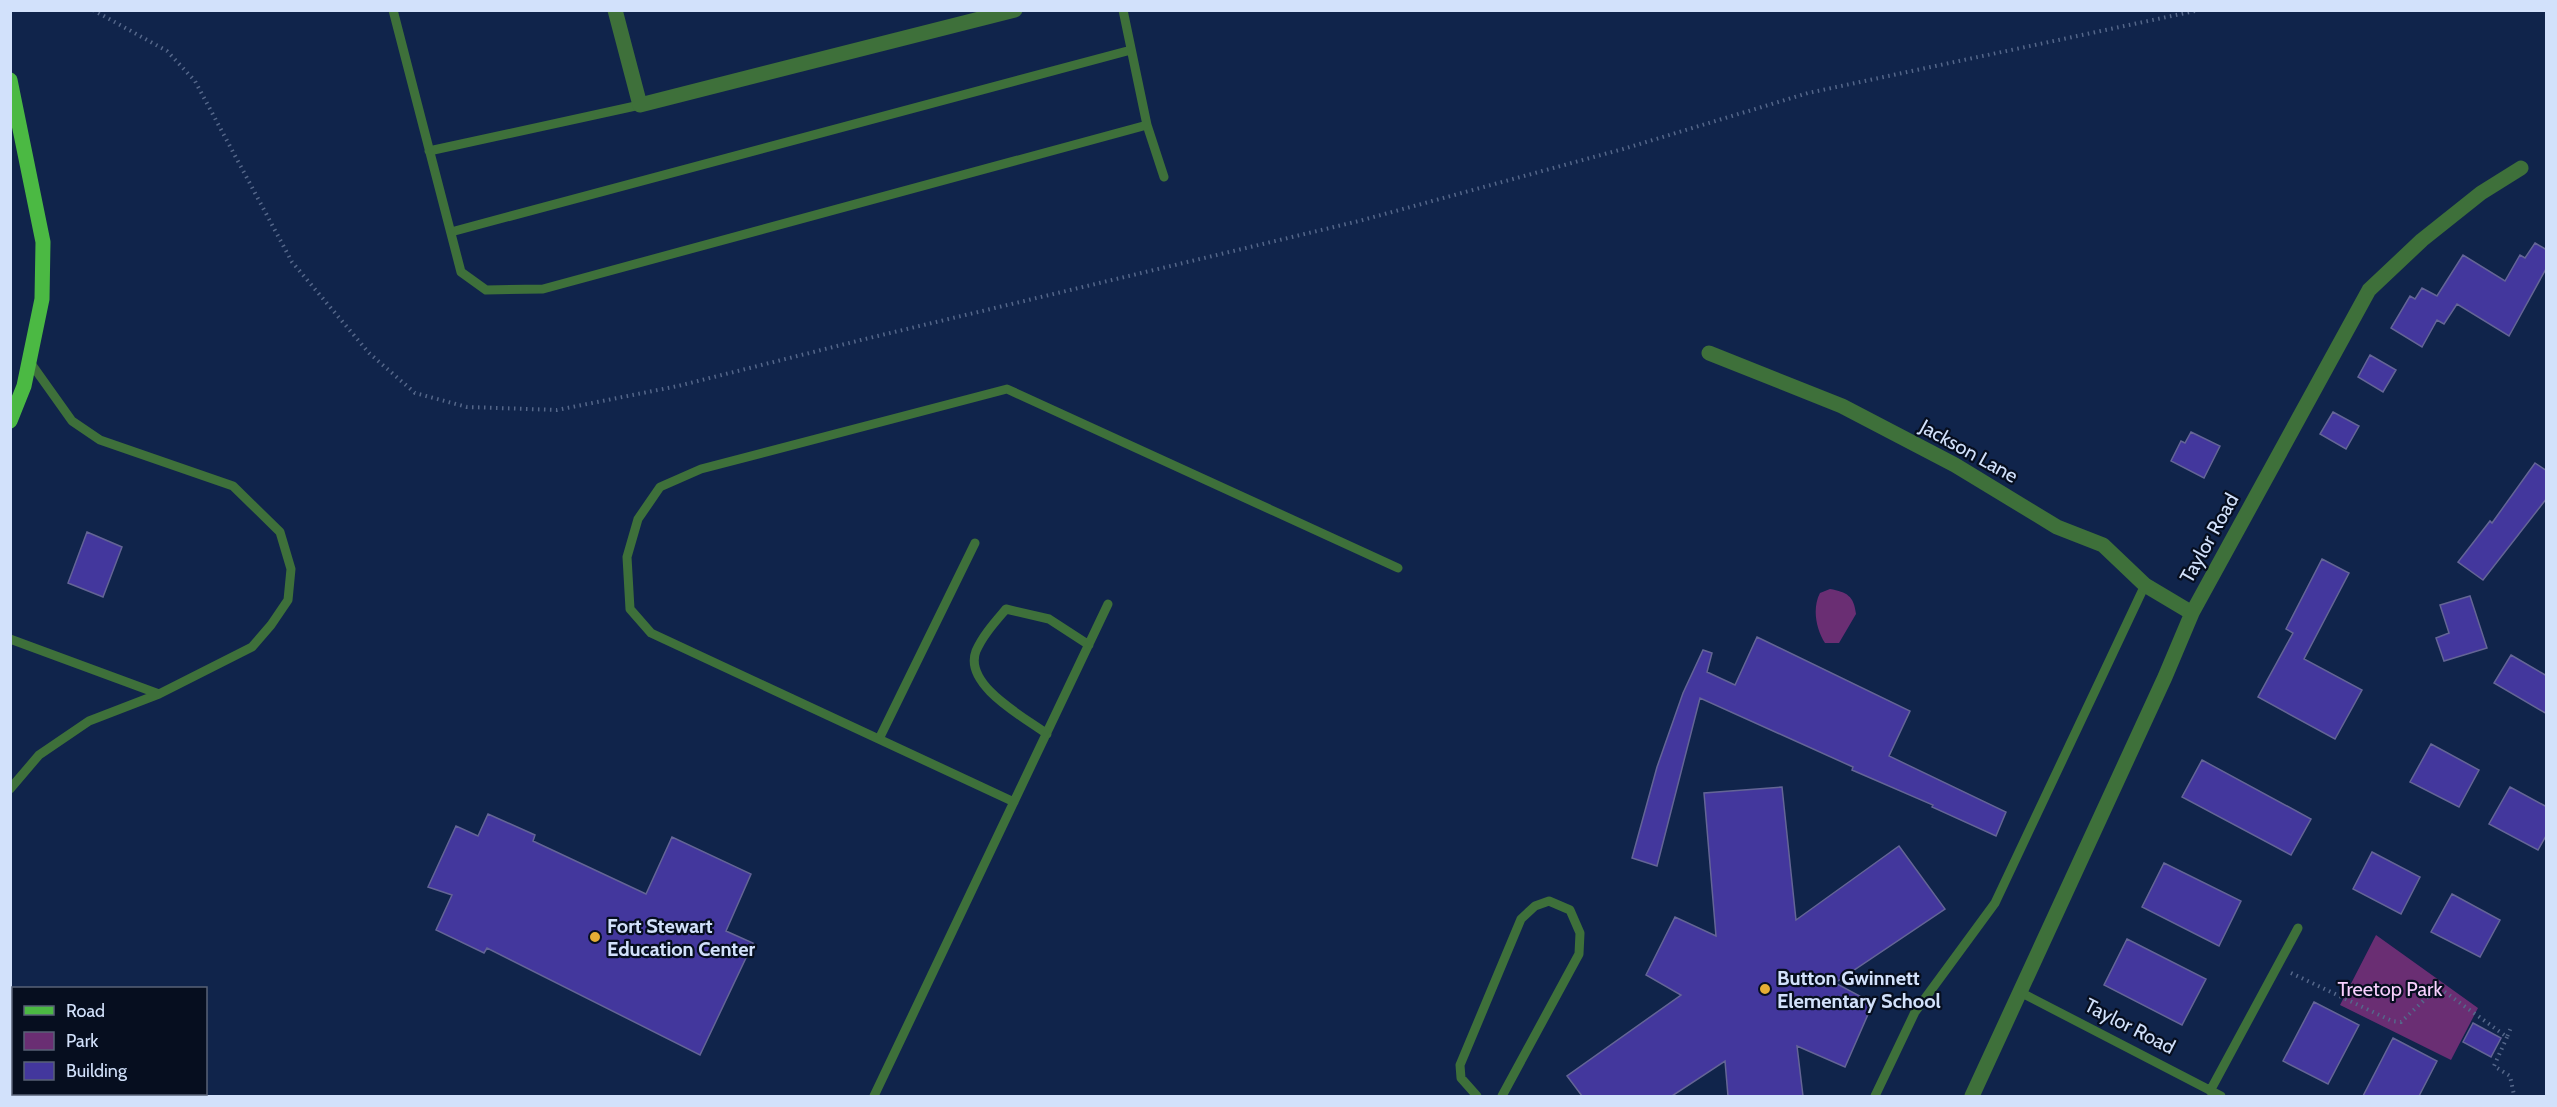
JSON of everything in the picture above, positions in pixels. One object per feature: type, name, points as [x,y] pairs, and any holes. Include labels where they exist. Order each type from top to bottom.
[{"type":"main road","points":[[10,80],[43,242],[42,299],[24,386],[10,421]]},
{"type":"street","points":[[615,10],[640,105],[1015,10]]},
{"type":"street","name":"Taylor Road","points":[[1972,1096],[2192,613],[2369,290],[2422,240],[2464,207],[2521,168]]},
{"type":"street","name":"Jackson Lane","points":[[1709,353],[1842,406],[1956,465],[2057,527],[2103,545],[2145,585],[2192,613]]},
{"type":"lane","points":[[393,10],[461,272],[486,290],[543,289],[1147,125]]},
{"type":"lane","points":[[1124,10],[1147,125],[1164,177]]},
{"type":"lane","points":[[451,232],[1131,50]]},
{"type":"lane","points":[[429,151],[640,105]]},
{"type":"lane","points":[[10,789],[39,755],[89,721],[159,694],[252,647],[288,600],[291,569],[280,532],[233,486],[99,440],[72,421],[30,362]]},
{"type":"lane","points":[[1014,802],[651,633],[630,609],[627,556],[638,519],[660,487],[701,469],[1007,389],[1398,568]]},
{"type":"lane","points":[[879,739],[975,543]]},
{"type":"lane","points":[[1875,1096],[1915,1012],[1995,903],[2145,585]]},
{"type":"lane","points":[[874,1096],[1108,604]]},
{"type":"lane","points":[[1047,734],[996,698],[977,677],[975,653],[989,628],[1006,609],[1049,619],[1089,645]]},
{"type":"lane","points":[[10,639],[159,694]]},
{"type":"lane","points":[[1477,1096],[1461,1078],[1460,1065],[1521,919],[1535,906],[1549,901],[1570,910],[1580,933],[1579,954],[1502,1096]]},
{"type":"lane","points":[[2210,1091],[2298,928]]},
{"type":"lane","name":"Taylor Road","points":[[2020,992],[2221,1096]]},
{"type":"path","points":[[93,10],[167,51],[195,81],[292,262],[369,353],[415,393],[467,408],[558,410],[678,386],[888,333],[1359,221],[1623,149],[1808,93],[2200,10]]},
{"type":"path","points":[[2277,967],[2397,1022],[2407,1017],[2438,987],[2507,1037]]},
{"type":"path","points":[[2512,1025],[2494,1066],[2510,1076],[2514,1095]]},
{"type":"green space","points":[[1830,589],[1849,596],[1856,614],[1839,643],[1825,643],[1816,618],[1816,605],[1820,593]]},
{"type":"green space","name":"Treetop Park","points":[[2376,935],[2478,1008],[2451,1060],[2340,1005]]},
{"type":"building","points":[[2535,243],[2547,250],[2547,267],[2509,336],[2457,304],[2444,324],[2437,320],[2422,347],[2391,328],[2410,296],[2415,299],[2422,288],[2437,296],[2463,255],[2505,281],[2520,255],[2525,258]]},
{"type":"building","points":[[2370,355],[2396,370],[2383,392],[2358,377]]},
{"type":"building","points":[[2333,412],[2359,426],[2346,449],[2320,434]]},
{"type":"building","points":[[2191,432],[2220,446],[2204,478],[2171,461],[2181,441],[2185,443]]},
{"type":"building","points":[[2535,463],[2547,471],[2547,498],[2483,580],[2458,562],[2490,521],[2492,523]]},
{"type":"building","points":[[87,532],[122,547],[103,597],[68,583]]},
{"type":"building","points":[[2322,559],[2349,573],[2304,659],[2362,690],[2335,739],[2258,697],[2293,633],[2286,629]]},
{"type":"building","points":[[2470,596],[2487,648],[2444,661],[2436,638],[2449,633],[2440,605]]},
{"type":"building","points":[[1757,637],[1910,711],[1889,756],[2006,812],[1996,836],[1932,807],[1933,805],[1852,770],[1853,767],[1700,698],[1657,866],[1632,858],[1657,767],[1683,693],[1703,650],[1712,653],[1707,672],[1735,685]]},
{"type":"building","points":[[2511,655],[2547,676],[2547,714],[2494,683]]},
{"type":"building","points":[[2431,744],[2479,770],[2459,807],[2410,782]]},
{"type":"building","points":[[2202,760],[2311,819],[2291,855],[2182,797]]},
{"type":"building","points":[[1782,787],[1796,920],[1899,846],[1945,909],[1835,983],[1873,1003],[1845,1067],[1797,1046],[1803,1096],[1728,1096],[1725,1061],[1672,1096],[1582,1096],[1567,1076],[1681,995],[1646,975],[1675,917],[1716,936],[1704,793]]},
{"type":"building","points":[[2510,787],[2547,807],[2547,834],[2538,850],[2489,824]]},
{"type":"building","name":"Fort Stewart Education Center","points":[[488,814],[535,835],[533,841],[646,894],[672,837],[751,874],[726,931],[753,943],[700,1055],[487,948],[484,953],[436,930],[452,895],[428,887],[456,826],[478,836]]},
{"type":"building","points":[[2372,852],[2420,877],[2401,914],[2353,889]]},
{"type":"building","points":[[2164,863],[2241,901],[2219,946],[2142,907]]},
{"type":"building","points":[[2452,894],[2500,920],[2480,957],[2431,932]]},
{"type":"building","points":[[2127,939],[2206,979],[2182,1025],[2104,985]]},
{"type":"building","points":[[2314,1002],[2359,1025],[2328,1084],[2283,1061]]},
{"type":"building","points":[[2473,1023],[2501,1038],[2491,1057],[2463,1042]]},
{"type":"building","points":[[2393,1038],[2437,1061],[2419,1096],[2363,1096]]},
{"type":"place","name":"Fort Stewart Education Center","points":[[595,937]]},
{"type":"place","name":"Button Gwinnett Elementary School","points":[[1765,989]]}]
